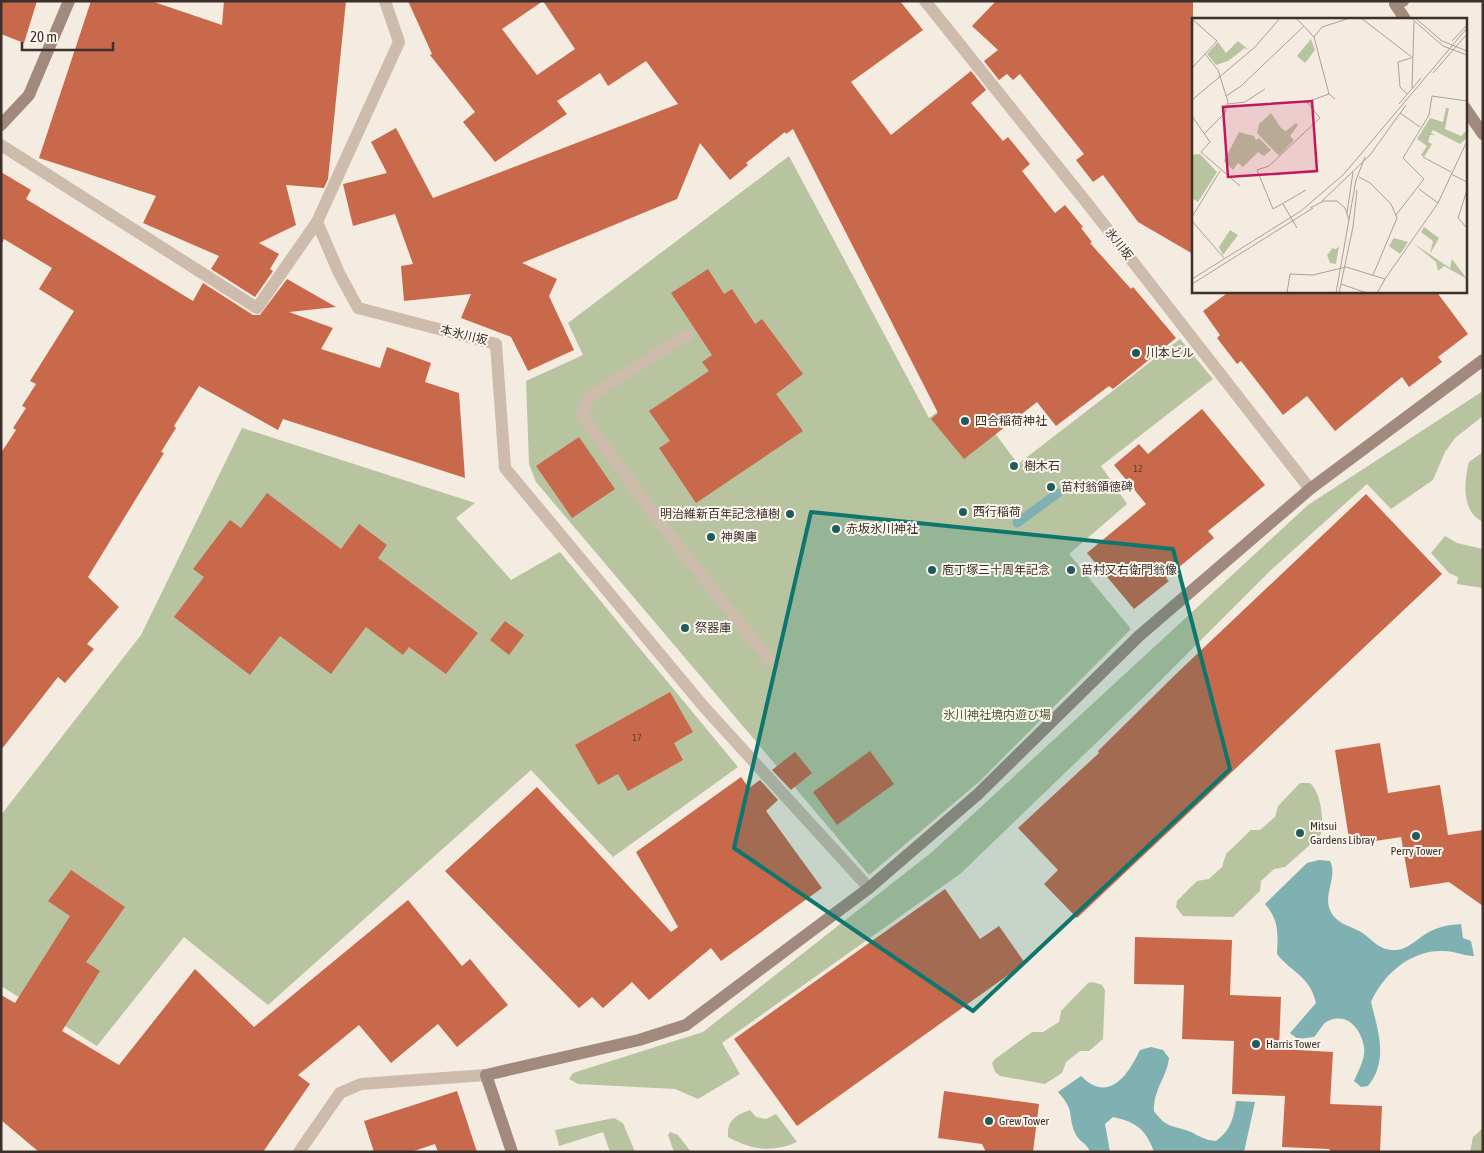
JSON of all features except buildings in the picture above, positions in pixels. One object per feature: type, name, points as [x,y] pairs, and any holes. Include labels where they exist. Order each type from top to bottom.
[{"type":"street","points":[[1,125],[29,95],[69,1]]},
{"type":"street","points":[[1,145],[257,308],[317,222],[399,42],[385,1]]},
{"type":"street","name":"氷川坂","points":[[925,1],[1087,203],[1310,489]]},
{"type":"street","points":[[1397,2],[1405,18]]},
{"type":"street","points":[[1466,109],[1483,134]]},
{"type":"street","name":"本氷川坂","points":[[317,222],[339,273],[358,308],[496,344],[505,468],[704,707],[868,888]]},
{"type":"street","points":[[688,334],[590,397],[582,415],[660,523],[770,661]]},
{"type":"street","points":[[299,1152],[340,1093],[361,1084],[486,1075],[639,1040],[686,1025],[868,888],[977,795],[1139,636],[1310,489],[1483,360]]},
{"type":"street","points":[[486,1075],[512,1152]]},
{"type":"highlighted area","points":[[811,512],[1173,549],[1230,769],[973,1011],[734,848]]},
{"type":"green space","name":"赤坂氷川神社","points":[[789,156],[929,418],[964,392],[1018,464],[1180,339],[1213,379],[1101,466],[1127,504],[1069,554],[1131,629],[980,781],[869,875],[536,482],[529,464],[526,381],[583,355],[568,323]]},
{"type":"green space","points":[[1483,391],[1483,416],[1455,438],[1445,452],[1433,480],[1391,509],[1367,484],[1271,570],[1148,693],[960,874],[722,1043],[740,1074],[698,1099],[675,1089],[578,1084],[569,1079],[573,1073],[703,1032],[932,852],[1308,505]]},
{"type":"green space","points":[[242,428],[475,503],[456,518],[511,580],[560,552],[738,767],[613,857],[531,770],[268,1005],[184,937],[97,1046],[1,986],[1,815],[141,635]]},
{"type":"green space","points":[[1483,452],[1483,522],[1471,511],[1465,487],[1469,462]]},
{"type":"green space","points":[[1445,536],[1457,543],[1483,549],[1483,588],[1457,584],[1458,577],[1449,573],[1431,553]]},
{"type":"green space","points":[[1300,783],[1310,783],[1317,793],[1322,816],[1320,836],[1285,867],[1274,869],[1261,881],[1260,891],[1233,917],[1183,916],[1176,907],[1177,901],[1197,881],[1209,879],[1222,867],[1226,854],[1251,830],[1260,830],[1275,817],[1278,806]]},
{"type":"green space","points":[[1093,982],[1102,985],[1105,990],[1103,1039],[1089,1051],[1080,1051],[1066,1062],[1062,1073],[1045,1084],[1000,1076],[995,1072],[992,1063],[995,1059],[1032,1032],[1043,1032],[1059,1022],[1061,1011],[1088,983]]},
{"type":"green space","points":[[750,1110],[756,1117],[766,1119],[776,1114],[797,1142],[771,1149],[745,1145],[728,1137],[729,1126],[733,1119]]},
{"type":"green space","points":[[614,1118],[623,1123],[635,1152],[610,1152],[603,1132],[559,1146],[555,1130]]},
{"type":"green space","points":[[1483,1128],[1483,1152],[1470,1152],[1473,1137]]},
{"type":"green space","points":[[670,1132],[678,1135],[691,1152],[674,1152],[668,1135]]},
{"type":"water","points":[[1319,860],[1330,861],[1332,867],[1328,904],[1332,914],[1339,921],[1361,932],[1383,948],[1398,950],[1409,946],[1435,929],[1461,924],[1463,938],[1471,941],[1474,956],[1444,951],[1432,951],[1421,954],[1400,965],[1383,982],[1371,1002],[1379,1034],[1380,1056],[1374,1076],[1368,1086],[1361,1087],[1354,1081],[1364,1056],[1364,1047],[1360,1034],[1351,1023],[1346,1020],[1333,1019],[1324,1023],[1314,1037],[1298,1039],[1290,1033],[1316,1003],[1305,981],[1277,954],[1277,927],[1270,910],[1265,904],[1307,863]]},
{"type":"water","points":[[1151,1047],[1163,1050],[1169,1058],[1154,1103],[1154,1111],[1167,1124],[1216,1141],[1225,1133],[1230,1124],[1236,1101],[1255,1102],[1244,1152],[1154,1152],[1144,1132],[1128,1121],[1113,1117],[1105,1124],[1110,1152],[1090,1152],[1076,1136],[1067,1104],[1058,1092],[1081,1076],[1091,1084],[1109,1087],[1123,1077],[1130,1069],[1140,1050]]},
{"type":"waterway","points":[[1017,523],[1058,493]]},
{"type":"place","name":"川本ビル","points":[[1136,353]]},
{"type":"place","name":"四合稲荷神社","points":[[965,421]]},
{"type":"place","name":"樹木石","points":[[1014,466]]},
{"type":"place","name":"苗村翁領徳碑","points":[[1051,487]]},
{"type":"place","name":"西行稲荷","points":[[963,512]]},
{"type":"place","name":"明治維新百年記念植樹","points":[[790,514]]},
{"type":"place","name":"赤坂氷川神社","points":[[836,529]]},
{"type":"place","name":"神輿庫","points":[[711,537]]},
{"type":"place","name":"庖丁塚三十周年記念","points":[[932,570]]},
{"type":"place","name":"苗村又右衛門翁像","points":[[1071,570]]},
{"type":"place","name":"祭器庫","points":[[685,628]]},
{"type":"place","name":"Mitsui Gardens Libray","points":[[1300,833]]},
{"type":"place","name":"Perry Tower","points":[[1416,836]]},
{"type":"place","name":"Harris Tower","points":[[1256,1044]]},
{"type":"place","name":"Grew Tower","points":[[989,1121]]},
{"type":"park label","name":"氷川神社境内遊び場","points":[[997,715]]}]
